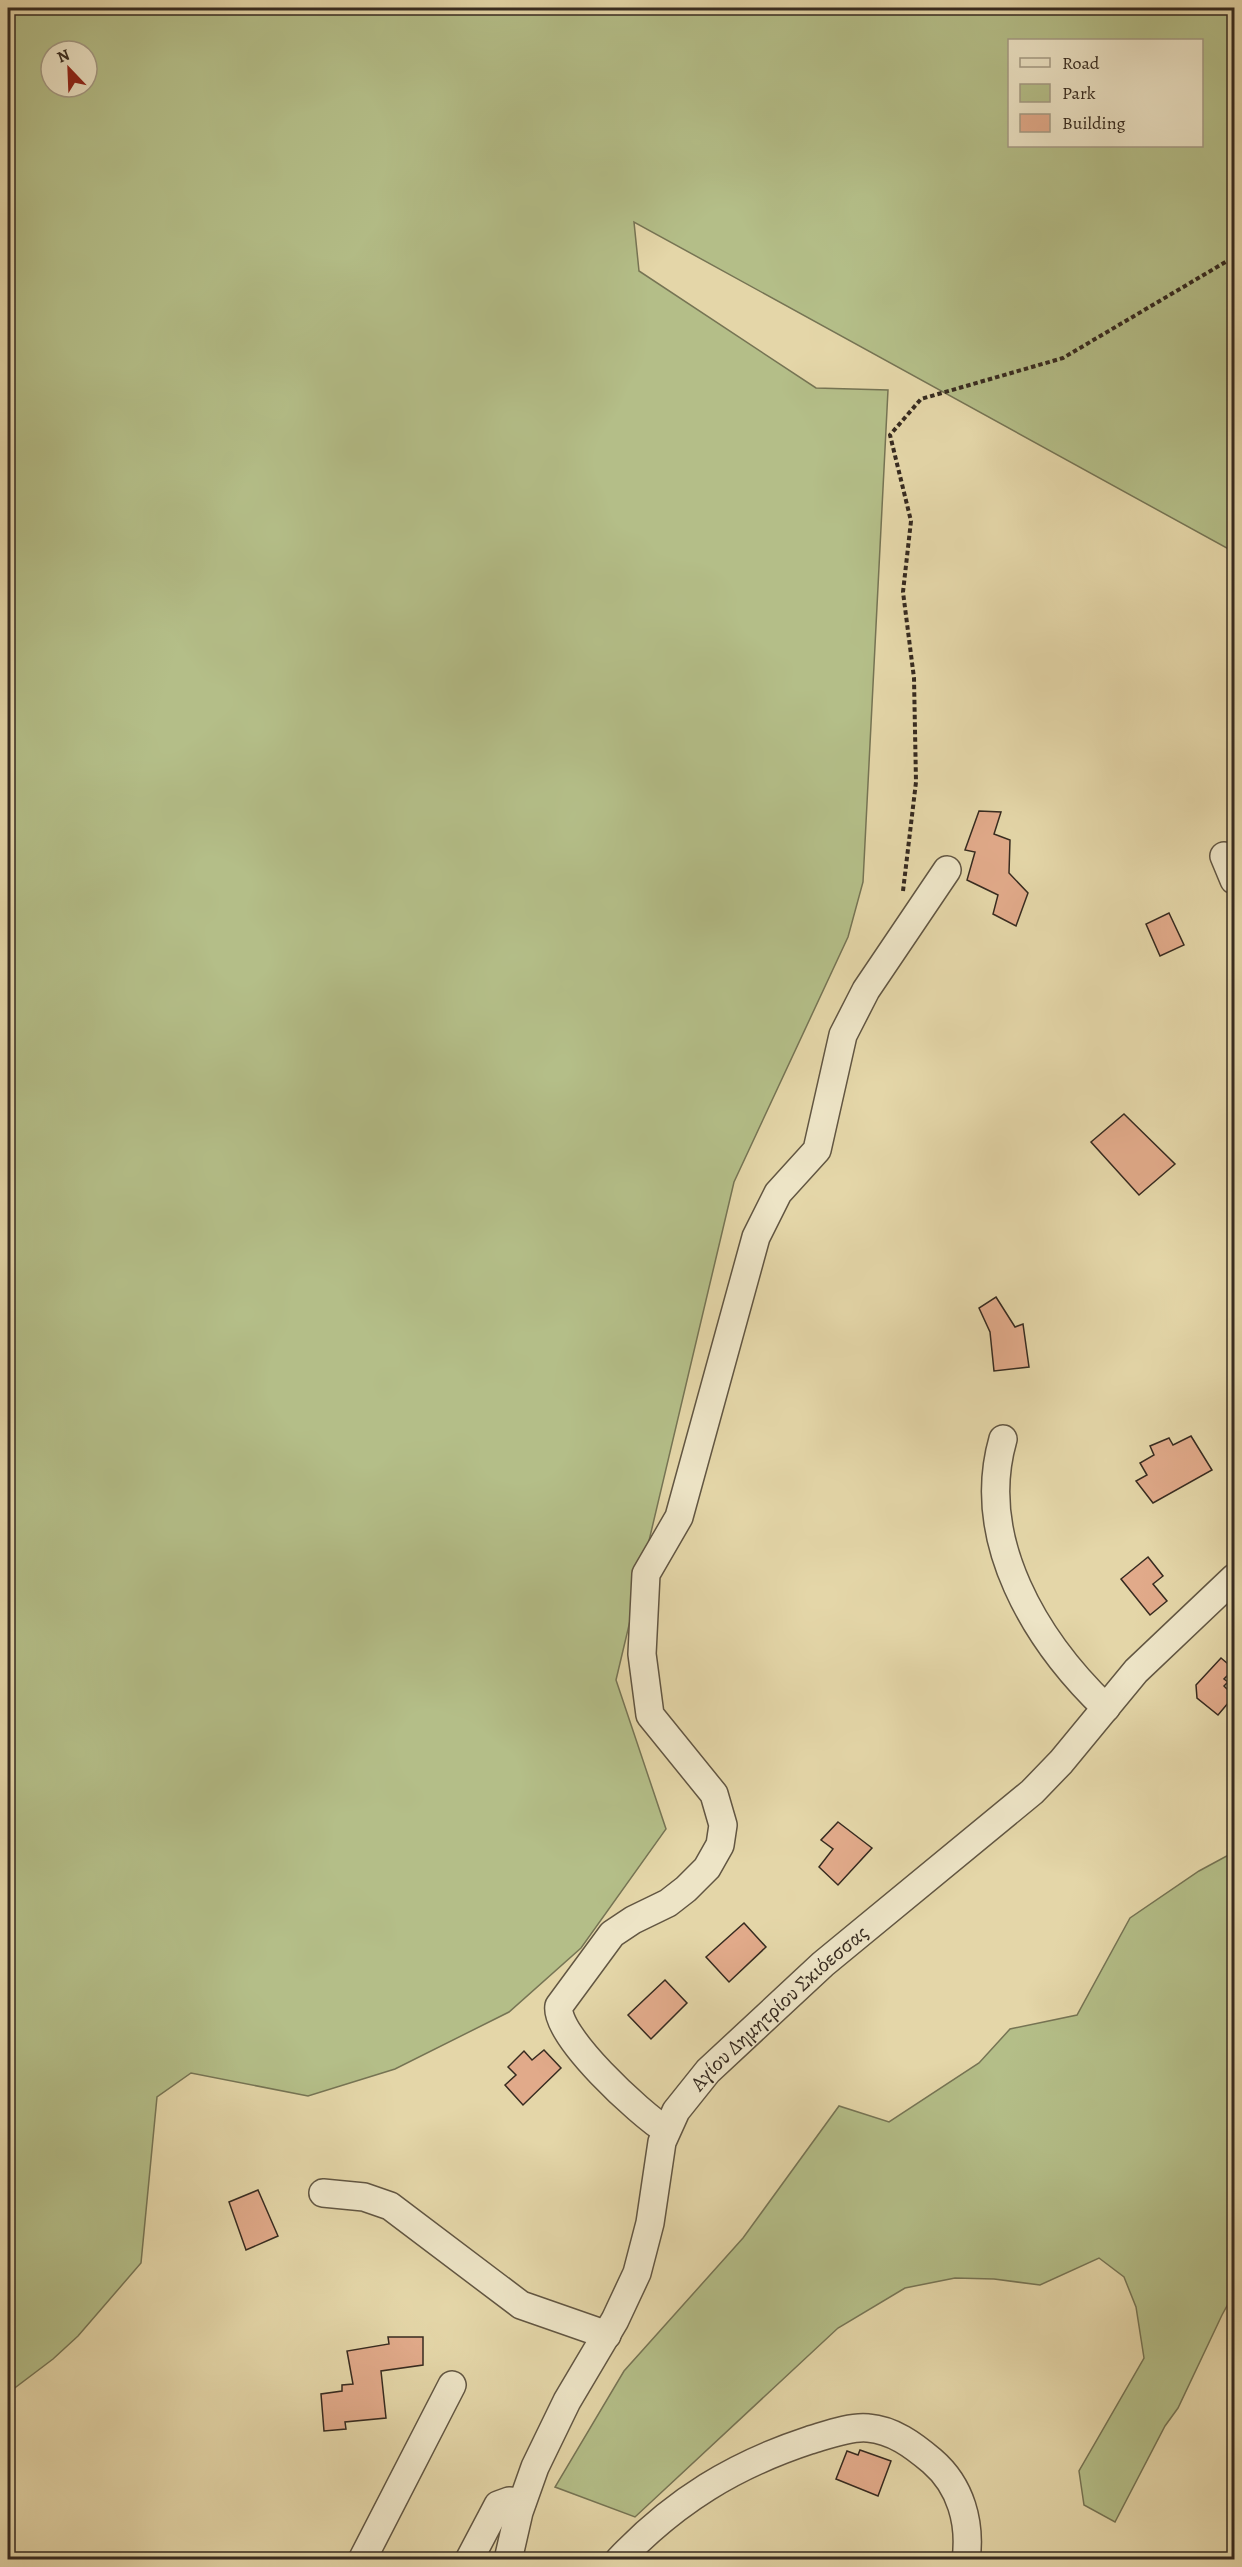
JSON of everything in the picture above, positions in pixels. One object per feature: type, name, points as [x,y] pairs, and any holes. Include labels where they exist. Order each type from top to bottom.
[{"type":"street","points":[[666,2130],[634,2107],[598,2069],[563,2025],[558,2011],[559,2006],[608,1939],[624,1925],[668,1903],[686,1889],[707,1868],[722,1837],[721,1811],[710,1787],[650,1715],[642,1654],[646,1574],[679,1517],[756,1238],[778,1193],[817,1150],[843,1035],[866,990],[947,870]]},
{"type":"street","points":[[1003,1439],[995,1491],[999,1528],[1009,1564],[1027,1606],[1048,1643],[1079,1682],[1106,1708]]},
{"type":"street","name":"Αγίου Δημητρίου Σκιόεσσας","points":[[508,2559],[522,2502],[535,2468],[567,2401],[607,2335],[632,2287],[641,2261],[666,2130],[685,2099],[729,2051],[824,1964],[1032,1792],[1061,1762],[1149,1657],[1234,1578]]},
{"type":"street","points":[[323,2193],[364,2198],[390,2206],[521,2305],[607,2335]]},
{"type":"street","points":[[362,2559],[452,2385]]},
{"type":"street","points":[[619,2559],[684,2502],[736,2468],[777,2451],[824,2436],[866,2427],[888,2431],[914,2445],[938,2466],[960,2497],[968,2529],[966,2559]]},
{"type":"street","points":[[469,2559],[498,2505],[509,2501],[522,2502]]},
{"type":"path","points":[[902,902],[916,783],[914,678],[903,592],[911,521],[890,435],[921,399],[1063,358],[1234,257]]},
{"type":"green space","points":[[8,8],[1234,8],[1234,552],[634,222],[639,271],[816,388],[888,390],[863,882],[848,937],[734,1182],[616,1680],[666,1829],[581,1948],[509,2012],[395,2069],[308,2096],[191,2073],[157,2097],[141,2263],[78,2336],[53,2359],[8,2393]]},
{"type":"green space","points":[[1234,1852],[1234,2293],[1178,2408],[1165,2426],[1115,2522],[1084,2505],[1079,2471],[1144,2358],[1136,2307],[1124,2277],[1099,2258],[1040,2285],[994,2279],[955,2278],[905,2288],[838,2328],[635,2517],[555,2487],[624,2371],[743,2238],[839,2106],[889,2122],[979,2063],[1010,2029],[1077,2015],[1130,1918],[1199,1871]]},
{"type":"building","points":[[979,811],[1001,812],[994,834],[1010,840],[1009,873],[1028,893],[1016,926],[993,914],[998,895],[967,880],[975,852],[965,850]]},
{"type":"building","points":[[1169,913],[1184,945],[1160,956],[1146,924]]},
{"type":"building","points":[[1124,1114],[1175,1164],[1139,1195],[1091,1142]]},
{"type":"building","points":[[996,1297],[1015,1327],[1023,1324],[1029,1367],[994,1371],[990,1332],[979,1308]]},
{"type":"building","points":[[1191,1436],[1212,1470],[1153,1503],[1136,1481],[1147,1475],[1140,1463],[1154,1455],[1150,1446],[1169,1438],[1173,1445]]},
{"type":"building","points":[[1148,1557],[1163,1576],[1153,1584],[1167,1601],[1150,1615],[1121,1579]]},
{"type":"building","points":[[1221,1658],[1234,1669],[1224,1679],[1228,1682],[1224,1686],[1234,1696],[1218,1715],[1197,1698],[1196,1685]]},
{"type":"building","points":[[838,1822],[872,1848],[838,1885],[819,1867],[833,1849],[821,1840]]},
{"type":"building","points":[[744,1923],[766,1947],[729,1982],[706,1957]]},
{"type":"building","points":[[665,1980],[687,2003],[651,2039],[628,2015]]},
{"type":"building","points":[[544,2050],[561,2068],[523,2105],[505,2085],[516,2075],[508,2067],[524,2051],[532,2060]]},
{"type":"building","points":[[258,2190],[278,2236],[246,2250],[229,2202]]},
{"type":"building","points":[[388,2337],[423,2337],[423,2365],[381,2371],[386,2418],[345,2422],[346,2429],[324,2431],[321,2394],[342,2391],[342,2385],[353,2384],[347,2351],[389,2344]]},
{"type":"building","points":[[860,2450],[891,2461],[878,2496],[836,2479],[847,2451],[858,2455]]}]
